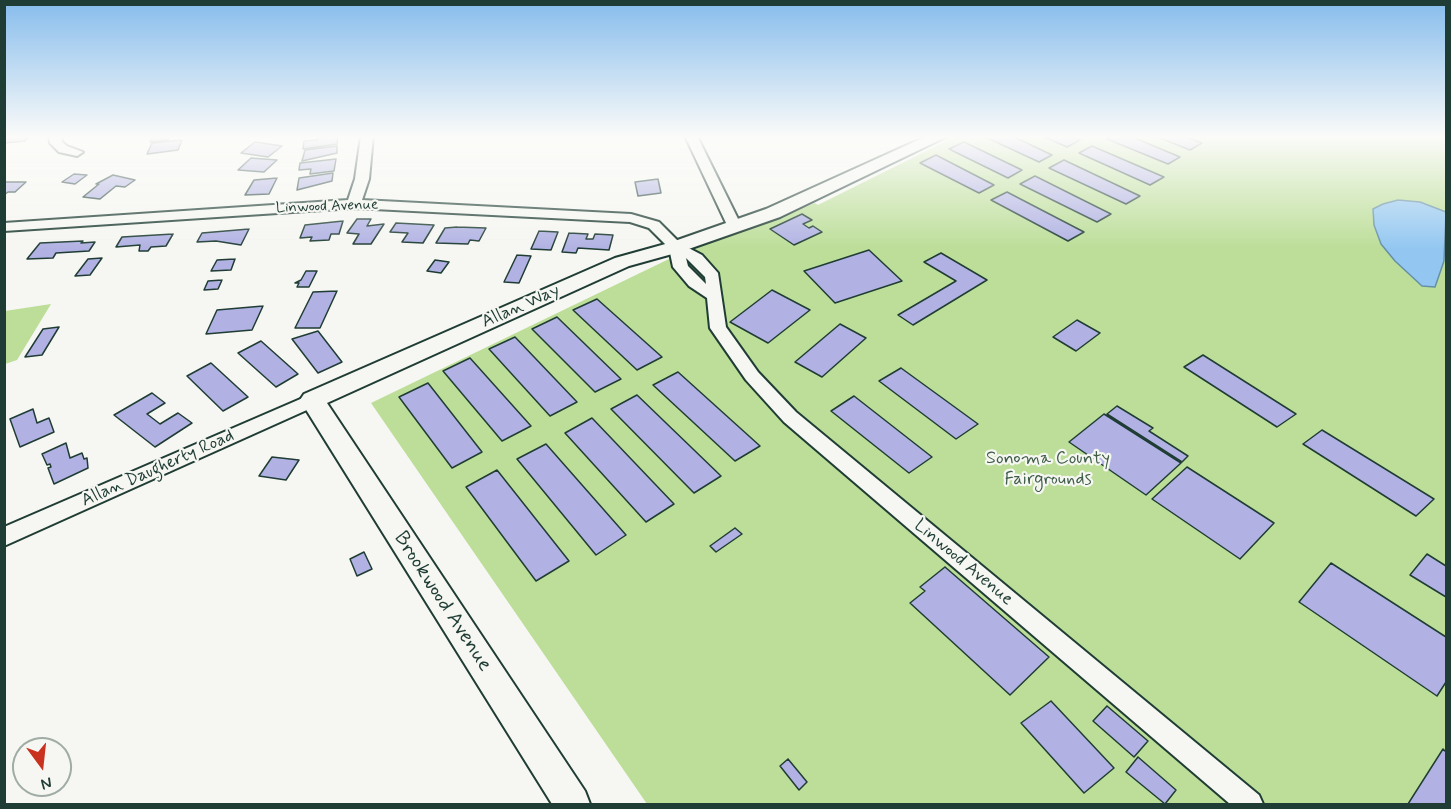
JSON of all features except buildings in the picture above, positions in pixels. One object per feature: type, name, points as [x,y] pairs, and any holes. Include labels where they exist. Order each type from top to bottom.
[{"type":"street","points":[[354,204],[363,174]]},
{"type":"street","points":[[709,174],[734,225]]},
{"type":"street","name":"Allan Way","points":[[312,400],[622,262],[676,247],[773,213],[858,174]]},
{"type":"street","name":"Linwood Avenue","points":[[4,227],[354,204],[631,219],[654,225],[676,247],[681,267],[694,283],[713,295],[718,328],[726,341],[752,376],[790,417],[1250,804]]},
{"type":"street","name":"Allan Daugherty Road","points":[[4,537],[312,400]]},
{"type":"street","name":"Brookwood Avenue","points":[[312,400],[572,804]]},
{"type":"green space","name":"Sonoma County Fairgrounds","points":[[880,174],[1446,174],[1446,804],[647,804],[371,403],[669,259],[815,203],[818,205]]},
{"type":"green space","points":[[51,304],[17,360],[5,364],[5,311]]},
{"type":"water","points":[[1398,200],[1420,202],[1446,212],[1444,261],[1435,287],[1422,286],[1395,261],[1381,244],[1374,225],[1373,209]]}]
